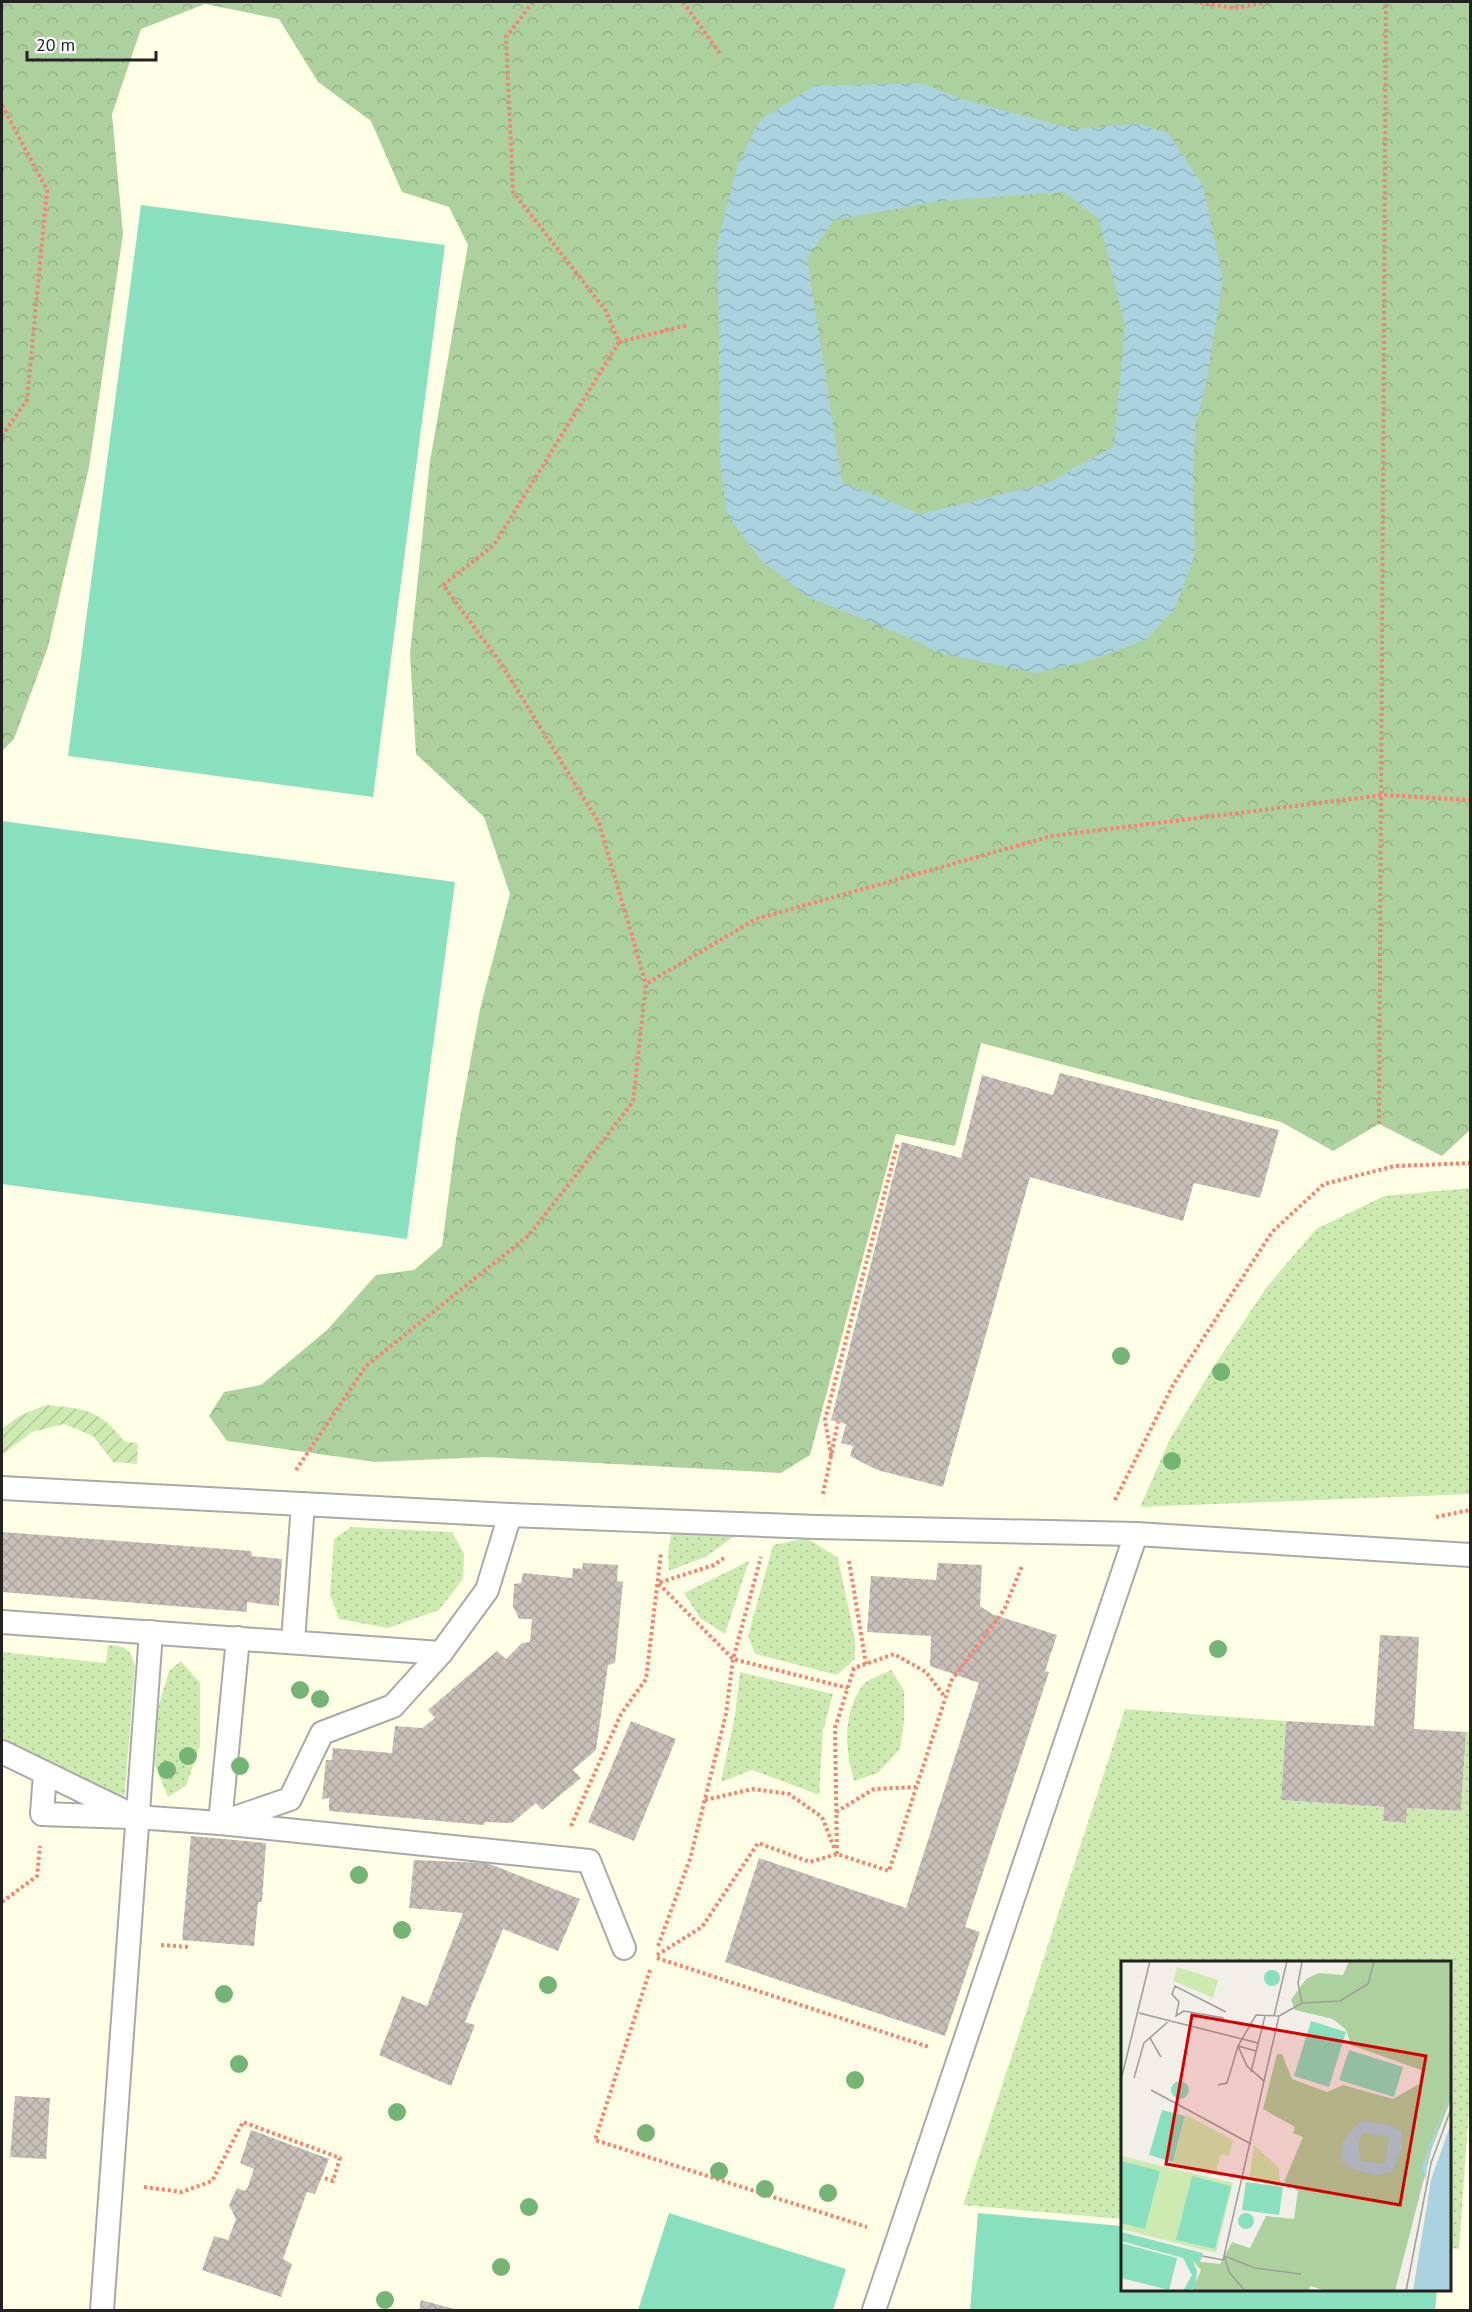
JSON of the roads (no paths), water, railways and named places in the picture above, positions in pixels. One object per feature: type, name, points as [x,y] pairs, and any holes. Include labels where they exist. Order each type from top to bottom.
[{"type":"lane","points":[[2,1488],[664,1522],[1136,1534],[1470,1555]]},
{"type":"lane","points":[[293,1641],[303,1504]]},
{"type":"lane","points":[[220,1823],[290,1799],[322,1733],[393,1706],[441,1653],[487,1590],[510,1515]]},
{"type":"lane","points":[[874,2310],[1136,1534]]},
{"type":"lane","points":[[2,1622],[441,1653]]},
{"type":"lane","points":[[102,2310],[151,1632]]},
{"type":"lane","points":[[220,1823],[238,1638]]},
{"type":"lane","points":[[2,1752],[136,1817]]},
{"type":"lane","points":[[45,1773],[42,1814],[220,1823],[590,1862],[624,1948]]},
{"type":"water","points":[[920,83],[965,100],[1072,129],[1139,124],[1169,134],[1203,186],[1223,279],[1206,384],[1196,423],[1193,475],[1195,554],[1175,609],[1145,640],[1091,660],[1036,673],[941,653],[808,597],[759,558],[727,514],[720,464],[718,241],[737,167],[759,121],[814,86]],"holes":[[[1064,192],[1099,219],[1125,327],[1114,446],[1048,483],[921,514],[842,482],[807,258],[834,220],[940,201]]]}]
